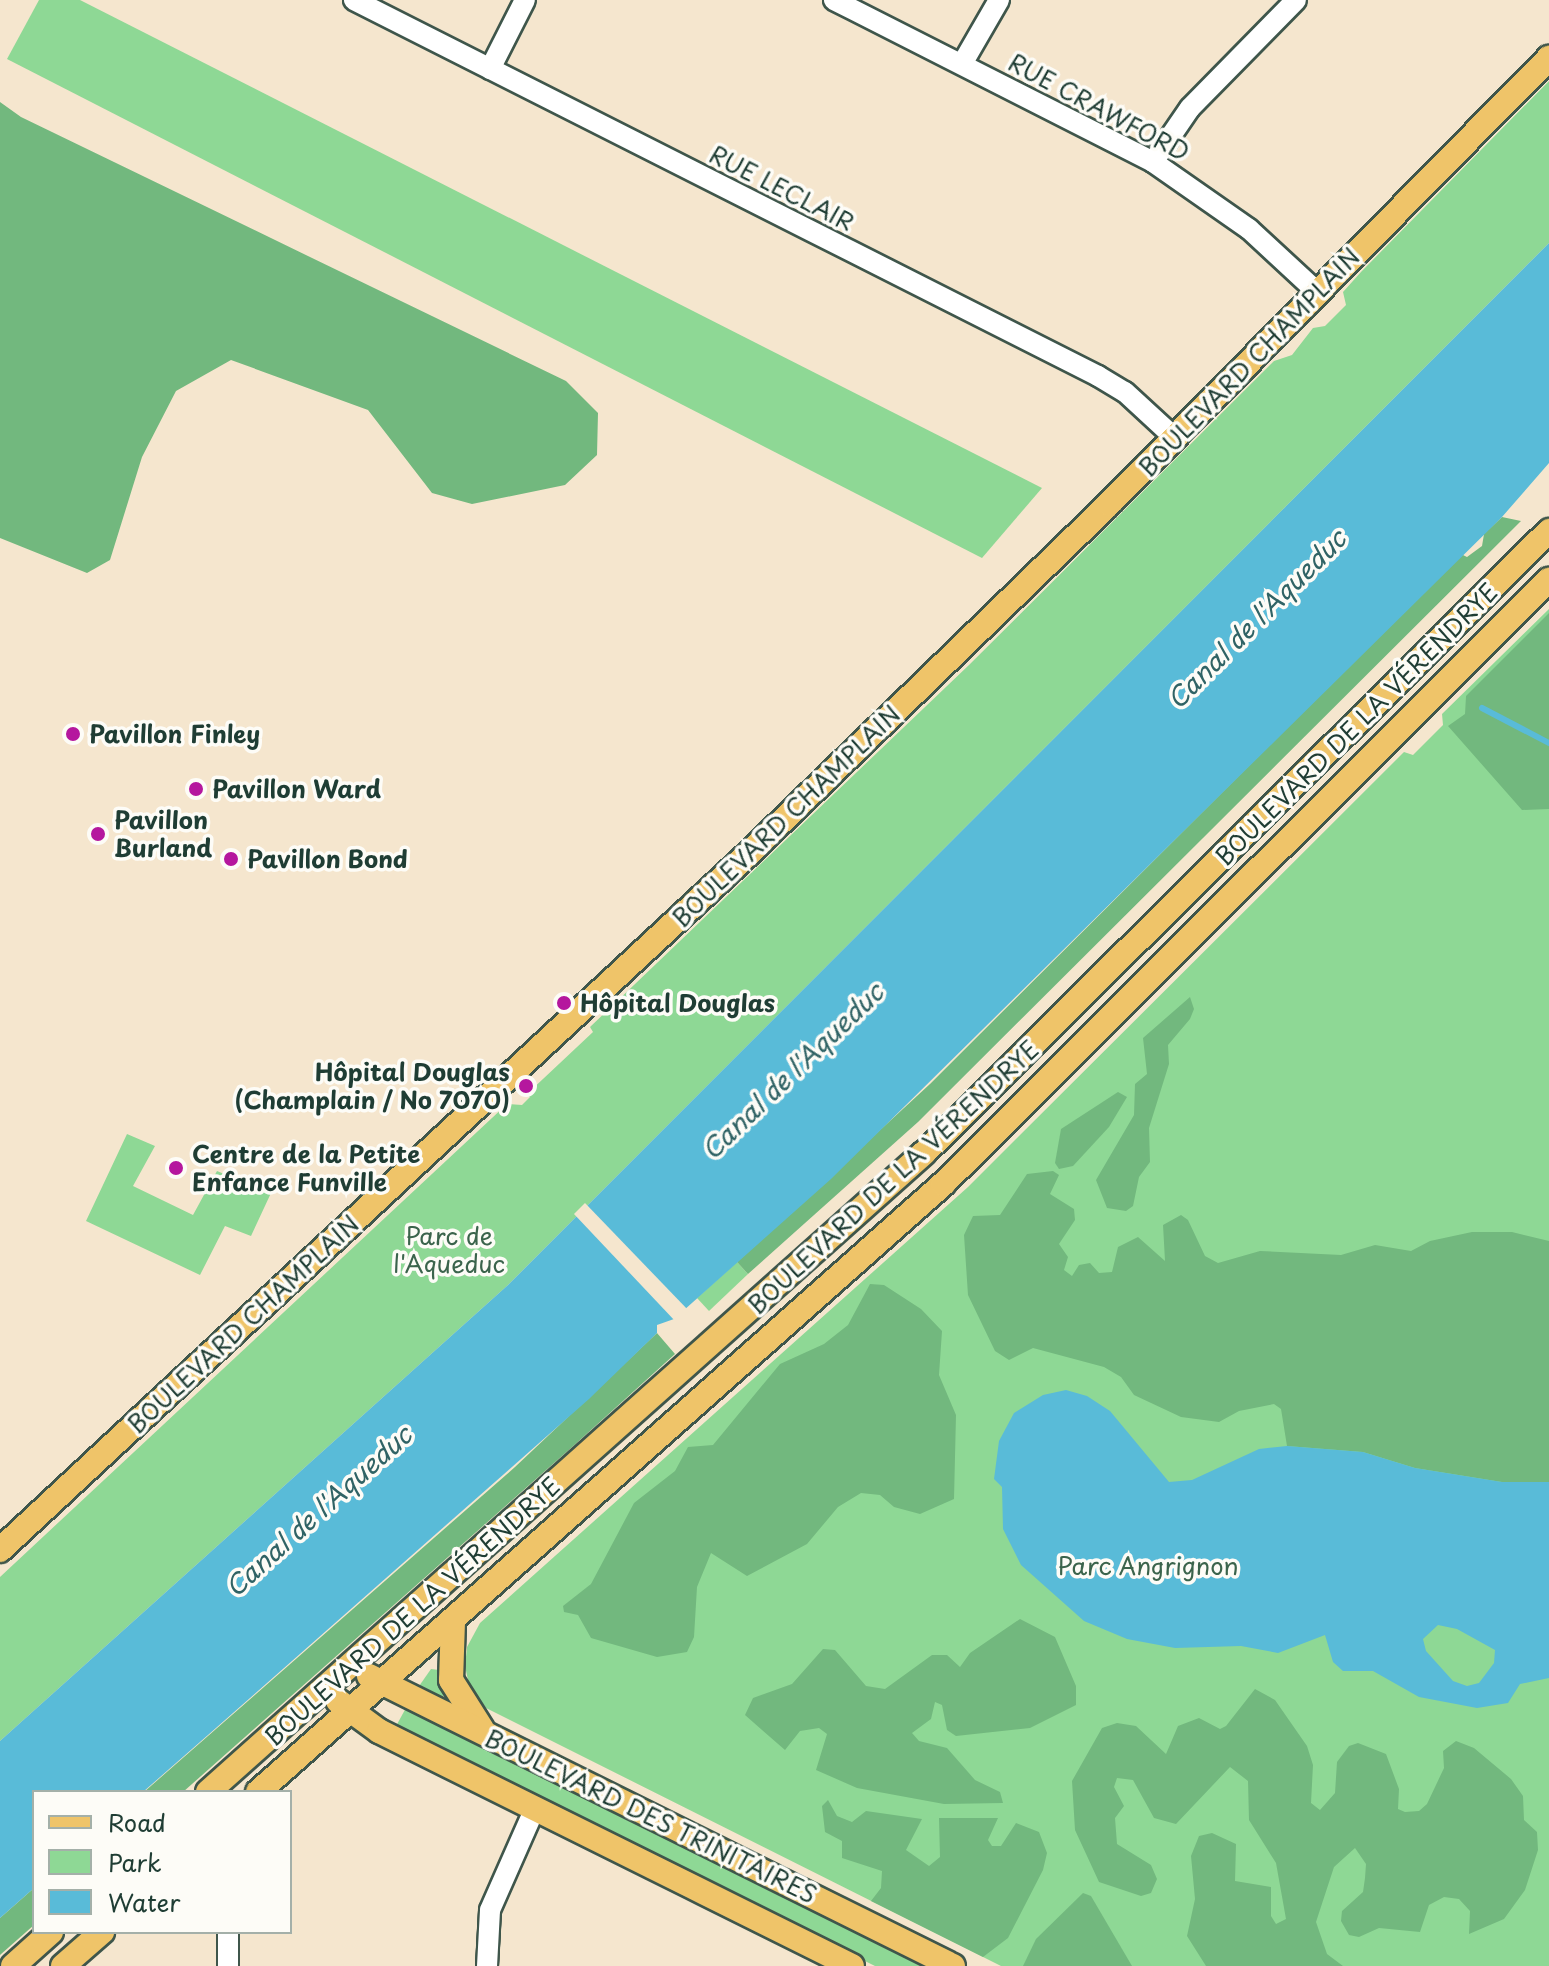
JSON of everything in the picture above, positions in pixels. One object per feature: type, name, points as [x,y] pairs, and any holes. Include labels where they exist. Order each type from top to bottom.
[{"type":"main road","name":"BOULEVARD CHAMPLAIN","points":[[0,1550],[668,930],[1175,438],[1549,58]]},
{"type":"main road","name":"BOULEVARD DE LA VÉRENDRYE","points":[[210,1790],[924,1153],[1549,531]]},
{"type":"main road","name":"BOULEVARD DE LA VÉRENDRYE","points":[[260,1790],[979,1150],[1549,580]]},
{"type":"main road","points":[[453,1621],[451,1680],[486,1735]]},
{"type":"main road","name":"BOULEVARD DES TRINITAIRES","points":[[349,1666],[953,1966]]},
{"type":"main road","name":"BOULEVARD DES TRINITAIRES","points":[[325,1688],[350,1712],[852,1966]]},
{"type":"main road","points":[[13,1966],[49,1934]]},
{"type":"main road","points":[[63,1966],[100,1934]]},
{"type":"street","name":"RUE LECLAIR","points":[[354,0],[1098,376],[1125,392],[1175,438]]},
{"type":"street","points":[[490,69],[525,0]]},
{"type":"street","name":"RUE CRAWFORD","points":[[834,0],[1153,162],[1249,229],[1317,292]]},
{"type":"street","points":[[962,64],[999,0]]},
{"type":"street","points":[[1153,162],[1190,108],[1296,0]]},
{"type":"street","points":[[487,1966],[490,1910],[535,1808]]},
{"type":"street","points":[[228,1934],[228,1966]]},
{"type":"green space","points":[[39,0],[80,0],[1042,488],[982,558],[7,59]]},
{"type":"green space","name":"Parc de l'Aqueduc","points":[[1549,81],[1549,243],[508,1285],[0,1741],[0,1577],[507,1104],[522,1105],[530,1097],[527,1094],[593,1032],[590,1027],[969,665],[1274,361],[1292,355],[1313,328],[1325,326],[1346,305],[1343,292],[1361,272]]},
{"type":"green space","points":[[0,102],[21,117],[566,381],[598,413],[597,455],[565,485],[472,504],[432,493],[368,410],[231,360],[176,391],[142,457],[110,560],[87,573],[0,538]]},
{"type":"green space","points":[[1502,517],[1521,521],[918,1122],[748,1274],[737,1262],[930,1084],[1461,554],[1467,557],[1482,546],[1484,534]]},
{"type":"green space","name":"Parc Angrignon","points":[[1549,609],[1549,1966],[1001,1966],[486,1708],[469,1685],[465,1666],[467,1647],[480,1623],[968,1187],[1404,752],[1413,755],[1443,725],[1442,714]]},
{"type":"green space","points":[[1549,613],[1549,809],[1522,810],[1448,726],[1465,714],[1466,696]]},
{"type":"green space","points":[[1190,997],[1194,1009],[1190,1019],[1168,1045],[1169,1064],[1149,1128],[1150,1162],[1139,1177],[1133,1206],[1126,1211],[1107,1208],[1096,1180],[1134,1115],[1135,1084],[1147,1074],[1143,1038]]},
{"type":"green space","points":[[1118,1092],[1127,1097],[1109,1127],[1073,1166],[1059,1169],[1055,1163],[1061,1129]]},
{"type":"green space","points":[[127,1134],[155,1146],[133,1186],[193,1215],[217,1171],[271,1193],[251,1236],[225,1226],[200,1275],[86,1221]]},
{"type":"green space","points":[[1053,1171],[1059,1175],[1050,1194],[1074,1209],[1075,1220],[1059,1244],[1068,1257],[1064,1270],[1072,1276],[1079,1265],[1090,1263],[1099,1273],[1112,1272],[1118,1247],[1138,1237],[1165,1261],[1163,1225],[1181,1215],[1188,1220],[1205,1256],[1218,1263],[1260,1251],[1341,1255],[1375,1245],[1411,1251],[1430,1241],[1472,1232],[1512,1232],[1549,1241],[1549,1482],[1502,1482],[1415,1468],[1363,1452],[1287,1446],[1281,1409],[1274,1404],[1239,1411],[1219,1422],[1181,1417],[1134,1395],[1121,1377],[1104,1367],[1033,1348],[1009,1360],[995,1351],[968,1295],[964,1235],[973,1216],[1000,1215],[1027,1174]]},
{"type":"green space","points":[[737,1262],[748,1274],[709,1311],[697,1298]]},
{"type":"green space","points":[[870,1284],[884,1285],[921,1309],[942,1331],[939,1375],[956,1415],[954,1499],[920,1514],[894,1507],[880,1495],[861,1493],[838,1507],[807,1544],[747,1576],[711,1553],[697,1587],[694,1637],[687,1652],[657,1657],[591,1638],[578,1615],[564,1612],[563,1606],[591,1584],[634,1503],[675,1471],[688,1447],[713,1445],[780,1364],[824,1344],[848,1325]]},
{"type":"green space","points":[[657,1333],[675,1354],[185,1790],[146,1790],[515,1467]]},
{"type":"green space","points":[[1020,1619],[1055,1637],[1076,1686],[1076,1705],[1030,1728],[956,1736],[947,1730],[942,1705],[935,1702],[931,1719],[912,1733],[919,1741],[947,1748],[975,1780],[1000,1792],[1003,1803],[944,1804],[857,1788],[816,1770],[827,1734],[819,1728],[800,1731],[785,1750],[745,1715],[753,1698],[792,1684],[823,1649],[835,1650],[866,1686],[885,1689],[932,1655],[947,1655],[960,1667],[970,1653]]},
{"type":"green space","points":[[431,1669],[439,1670],[444,1700],[417,1689]]},
{"type":"green space","points":[[1255,1689],[1275,1700],[1307,1746],[1313,1765],[1311,1803],[1320,1810],[1335,1793],[1337,1762],[1349,1746],[1358,1743],[1386,1754],[1399,1789],[1398,1809],[1405,1812],[1419,1811],[1427,1804],[1444,1768],[1443,1751],[1456,1741],[1474,1748],[1511,1779],[1523,1796],[1524,1820],[1537,1832],[1538,1850],[1525,1890],[1504,1919],[1469,1934],[1470,1911],[1459,1899],[1444,1897],[1429,1905],[1420,1932],[1379,1928],[1359,1937],[1349,1935],[1341,1921],[1342,1911],[1363,1892],[1366,1864],[1355,1848],[1334,1867],[1316,1922],[1327,1954],[1343,1966],[1206,1966],[1187,1936],[1195,1899],[1191,1856],[1199,1836],[1212,1833],[1236,1844],[1235,1881],[1271,1887],[1271,1916],[1276,1924],[1286,1919],[1276,1863],[1249,1820],[1248,1781],[1230,1767],[1176,1824],[1154,1818],[1133,1780],[1117,1778],[1114,1787],[1124,1806],[1115,1818],[1117,1844],[1151,1865],[1157,1879],[1151,1893],[1141,1896],[1099,1882],[1075,1830],[1072,1781],[1102,1728],[1117,1723],[1136,1726],[1166,1754],[1178,1726],[1199,1718],[1220,1729],[1226,1726]]},
{"type":"green space","points":[[407,1706],[931,1966],[875,1966],[395,1728]]},
{"type":"green space","points":[[828,1800],[837,1816],[852,1822],[866,1811],[922,1819],[906,1850],[929,1866],[940,1857],[939,1818],[998,1818],[988,1840],[992,1846],[1001,1846],[1016,1823],[1039,1832],[1047,1853],[1043,1870],[1008,1938],[983,1957],[871,1901],[881,1888],[882,1871],[842,1858],[842,1841],[825,1832],[822,1806]]},
{"type":"green space","points":[[32,1890],[32,1927],[0,1955],[0,1918]]},
{"type":"green space","points":[[1083,1893],[1091,1896],[1132,1966],[1023,1966],[1036,1939]]},
{"type":"water","name":"Canal de l'Aqueduc","points":[[1549,243],[1549,463],[1502,517],[831,1179],[674,1319],[657,1325],[657,1333],[589,1399],[145,1790],[32,1790],[32,1890],[0,1918],[0,1741],[508,1285]]},
{"type":"water","points":[[1066,1390],[1087,1396],[1110,1411],[1169,1482],[1192,1480],[1259,1449],[1287,1446],[1363,1452],[1415,1468],[1502,1482],[1549,1482],[1549,1678],[1520,1684],[1508,1703],[1477,1708],[1419,1697],[1373,1671],[1343,1671],[1333,1662],[1325,1635],[1278,1653],[1241,1646],[1175,1648],[1127,1639],[1084,1621],[1021,1565],[1003,1529],[1002,1487],[994,1479],[999,1441],[1014,1413],[1043,1395]],"holes":[[[1438,1625],[1457,1629],[1495,1650],[1494,1663],[1479,1683],[1467,1686],[1453,1681],[1426,1651],[1423,1639]]]},
{"type":"pier","points":[[585,1203],[689,1311],[676,1322],[574,1214]]},
{"type":"waterway","points":[[1482,708],[1549,743]]},
{"type":"place","name":"Pavillon Finley","points":[[73,734]]},
{"type":"place","name":"Pavillon Ward","points":[[196,789]]},
{"type":"place","name":"Pavillon Burland","points":[[98,834]]},
{"type":"place","name":"Pavillon Bond","points":[[231,859]]},
{"type":"place","name":"Hôpital Douglas","points":[[564,1003]]},
{"type":"place","name":"Hôpital Douglas (Champlain / No 7070)","points":[[526,1086]]},
{"type":"place","name":"Centre de la Petite Enfance Funville","points":[[176,1168]]}]
